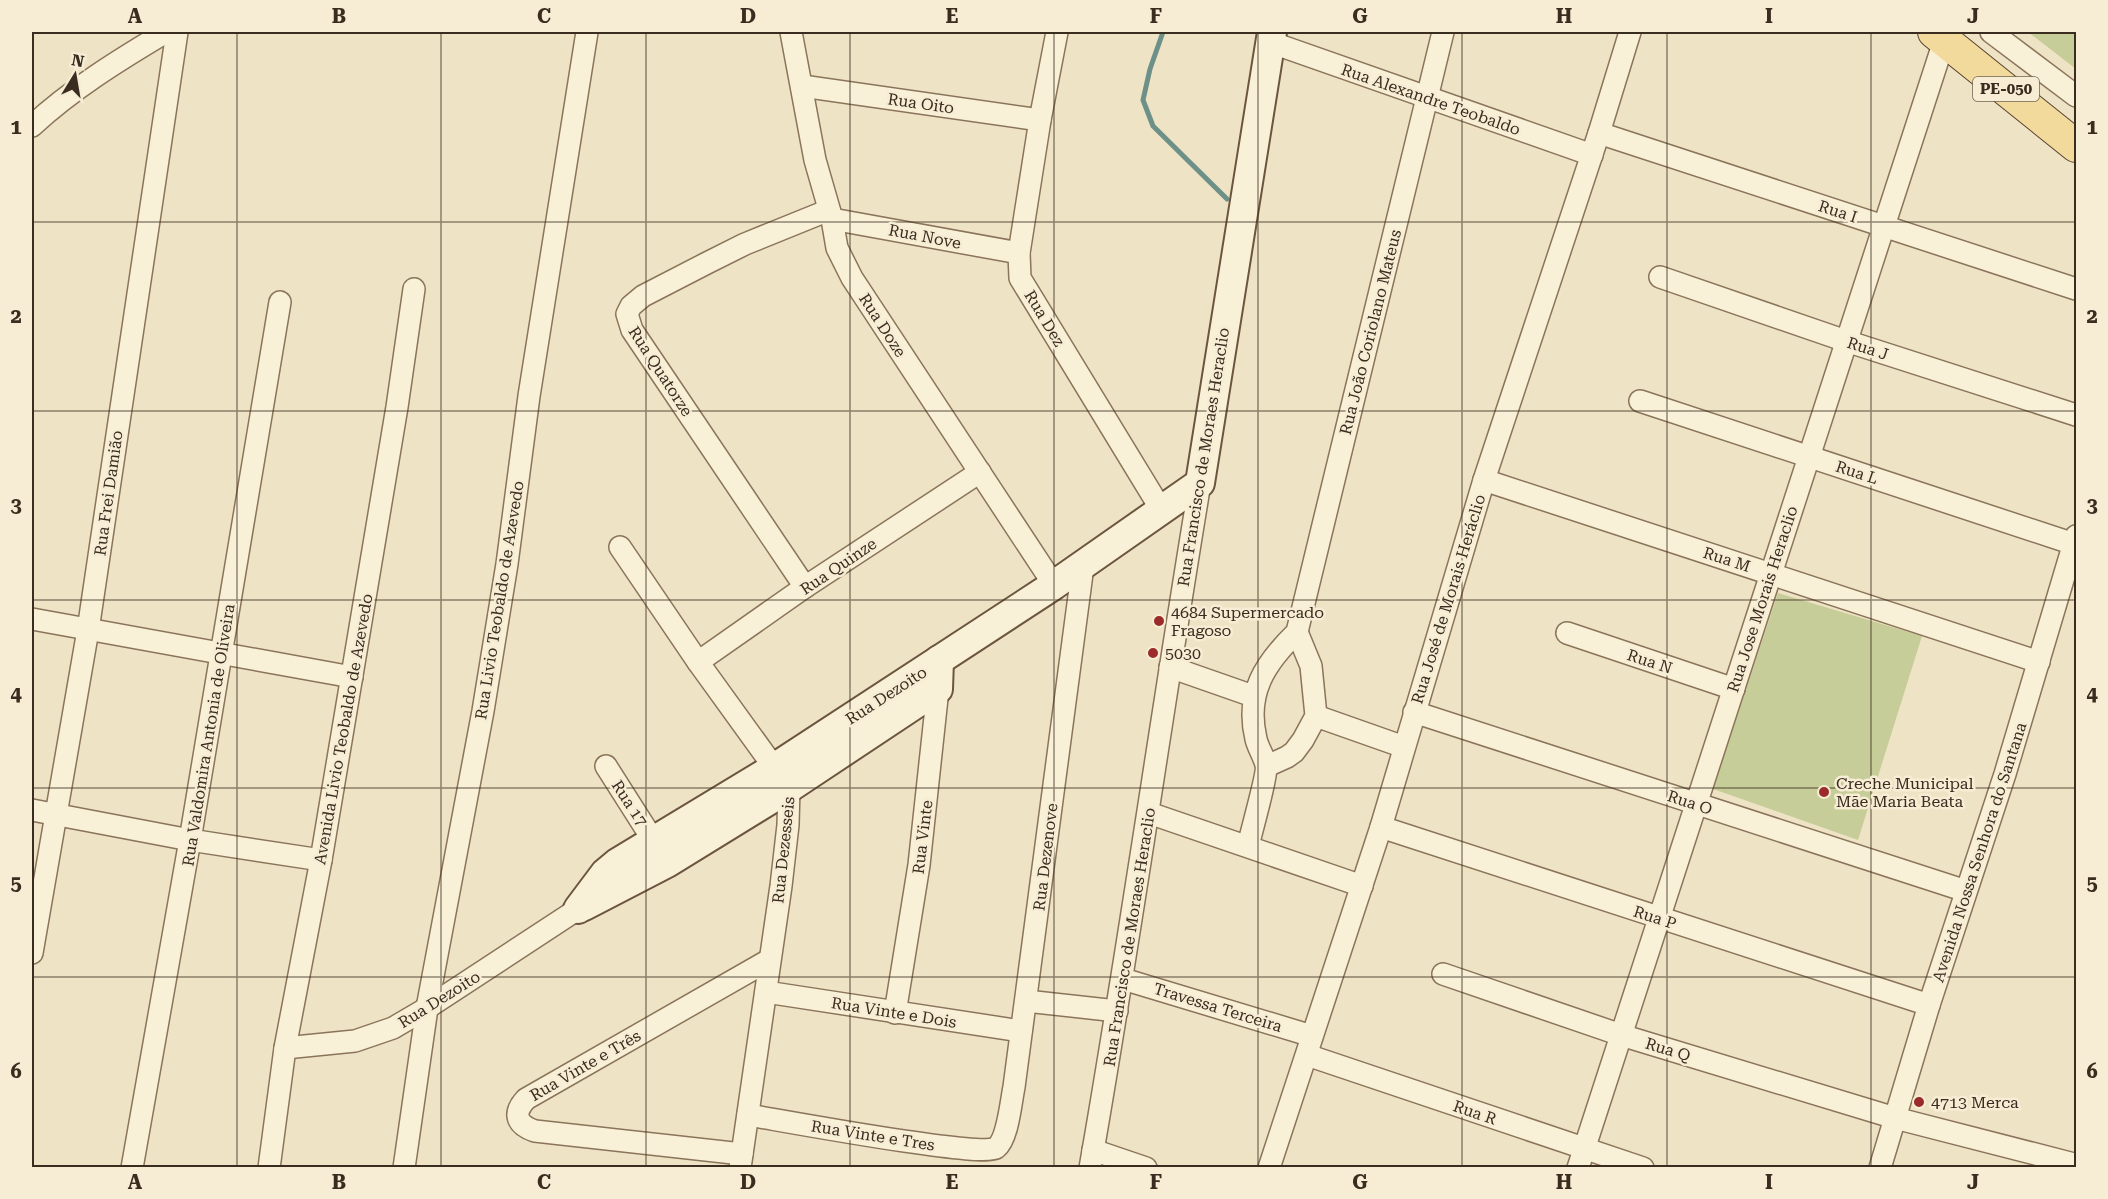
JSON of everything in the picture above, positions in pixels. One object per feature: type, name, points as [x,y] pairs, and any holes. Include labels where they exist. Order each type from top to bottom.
[{"type":"main road","name":"PE-050","points":[[1942,34],[2076,146]]},
{"type":"street","points":[[32,126],[47,112],[105,69],[166,32]]},
{"type":"street","name":"Rua Frei Damião","points":[[32,953],[88,630],[177,32]]},
{"type":"street","name":"Rua Livio Teobaldo de Azevedo","points":[[404,1167],[427,1008],[483,711],[507,564],[529,396],[587,32]]},
{"type":"street","name":"Rua Doze","points":[[791,32],[815,160],[837,248],[852,278],[1054,585]]},
{"type":"street","name":"Rua Dez","points":[[1057,32],[1040,120],[1019,253],[1020,278],[1162,511]]},
{"type":"street","name":"Rua João Coriolano Mateus","points":[[1253,696],[1273,658],[1297,632],[1443,32]]},
{"type":"street","name":"Rua José de Morais Heráclio","points":[[1269,1167],[1362,886],[1484,480],[1592,156],[1630,32]]},
{"type":"street","points":[[1991,32],[2076,96]]},
{"type":"street","name":"Rua Jose Morais Heraclio","points":[[1581,1158],[1884,226],[1942,34]]},
{"type":"street","name":"Rua Alexandre Teobaldo","points":[[1271,37],[1427,97],[1592,156]]},
{"type":"street","name":"Rua Francisco de Moraes Heraclio","points":[[1092,1159],[1123,979],[1170,666],[1271,37]]},
{"type":"street","name":"Rua Oito","points":[[802,86],[1040,120]]},
{"type":"street","name":"Rua I","points":[[1599,133],[2076,289]]},
{"type":"street","name":"Rua Nove","points":[[830,214],[1019,253]]},
{"type":"street","name":"Rua Quatorze","points":[[805,587],[632,330],[627,314],[633,303],[746,244],[830,214]]},
{"type":"street","name":"Rua J","points":[[1660,277],[1846,341],[2076,415]]},
{"type":"street","name":"Avenida Livio Teobaldo de Azevedo","points":[[269,1167],[285,1048],[321,860],[414,289]]},
{"type":"street","name":"Rua Valdomira Antonia de Oliveira","points":[[132,1167],[190,840],[279,302]]},
{"type":"street","name":"Rua L","points":[[1640,401],[2075,540]]},
{"type":"street","name":"Rua Quinze","points":[[698,662],[805,587],[980,471]]},
{"type":"street","name":"Rua M","points":[[1484,480],[2039,662]]},
{"type":"street","name":"Rua Dezoito","points":[[782,778],[939,660],[1083,566],[1200,483]]},
{"type":"street","name":"Avenida Nossa Senhora do Santana","points":[[1880,1167],[1929,1005],[2039,662],[2075,540]]},
{"type":"street","points":[[620,547],[698,662],[782,778]]},
{"type":"street","name":"Rua Dezenove","points":[[997,1147],[1003,1136],[1009,1113],[1026,1001],[1083,566]]},
{"type":"street","points":[[32,619],[352,677]]},
{"type":"street","points":[[1267,766],[1294,752],[1316,716],[1311,666],[1297,632]]},
{"type":"street","name":"Rua N","points":[[1567,633],[1734,689]]},
{"type":"street","name":"Rua Vinte","points":[[895,1013],[929,787],[939,660]]},
{"type":"street","points":[[1170,666],[1253,696],[1255,737],[1267,766],[1248,846]]},
{"type":"street","name":"Rua Dezoito","points":[[285,1048],[336,1044],[365,1038],[393,1028],[578,909],[605,873],[616,863],[661,852],[782,778],[938,689]]},
{"type":"street","name":"Rua O","points":[[1414,712],[1966,891]]},
{"type":"street","points":[[1316,716],[1404,747]]},
{"type":"street","name":"Rua 17","points":[[606,766],[661,852]]},
{"type":"street","name":"Rua Dezesseis","points":[[741,1161],[788,825],[782,778]]},
{"type":"street","points":[[32,810],[190,840],[321,860]]},
{"type":"street","points":[[1149,813],[1362,886]]},
{"type":"street","name":"Rua P","points":[[1381,826],[1659,919],[1929,1005]]},
{"type":"street","name":"Rua Vinte e Três","points":[[741,1161],[535,1131],[524,1127],[518,1119],[518,1112],[526,1099],[769,960]]},
{"type":"street","name":"Rua Q","points":[[1443,974],[1621,1035],[1895,1118],[2074,1163]]},
{"type":"street","name":"Travessa Terceira","points":[[1123,979],[1310,1045]]},
{"type":"street","name":"Rua Vinte e Dois","points":[[766,992],[1021,1031]]},
{"type":"street","points":[[1026,1001],[1117,1011]]},
{"type":"street","name":"Rua R","points":[[1310,1045],[1581,1158],[1643,1167]]},
{"type":"street","name":"Rua Vinte e Tres","points":[[748,1115],[940,1147],[978,1151],[997,1147]]},
{"type":"street","points":[[1092,1159],[1146,1167]]},
{"type":"green space","points":[[2028,32],[2076,32],[2076,69]]},
{"type":"green space","points":[[1778,593],[1922,636],[1858,840],[1713,789]]},
{"type":"waterway","points":[[1163,32],[1150,69],[1143,100],[1153,126],[1227,199]]},
{"type":"place","name":"4684 Supermercado Fragoso","points":[[1159,621]]},
{"type":"place","name":"5030","points":[[1153,653]]},
{"type":"place","name":"Creche Municipal Mãe Maria Beata","points":[[1824,792]]},
{"type":"place","name":"4713 Merca","points":[[1919,1102]]}]
